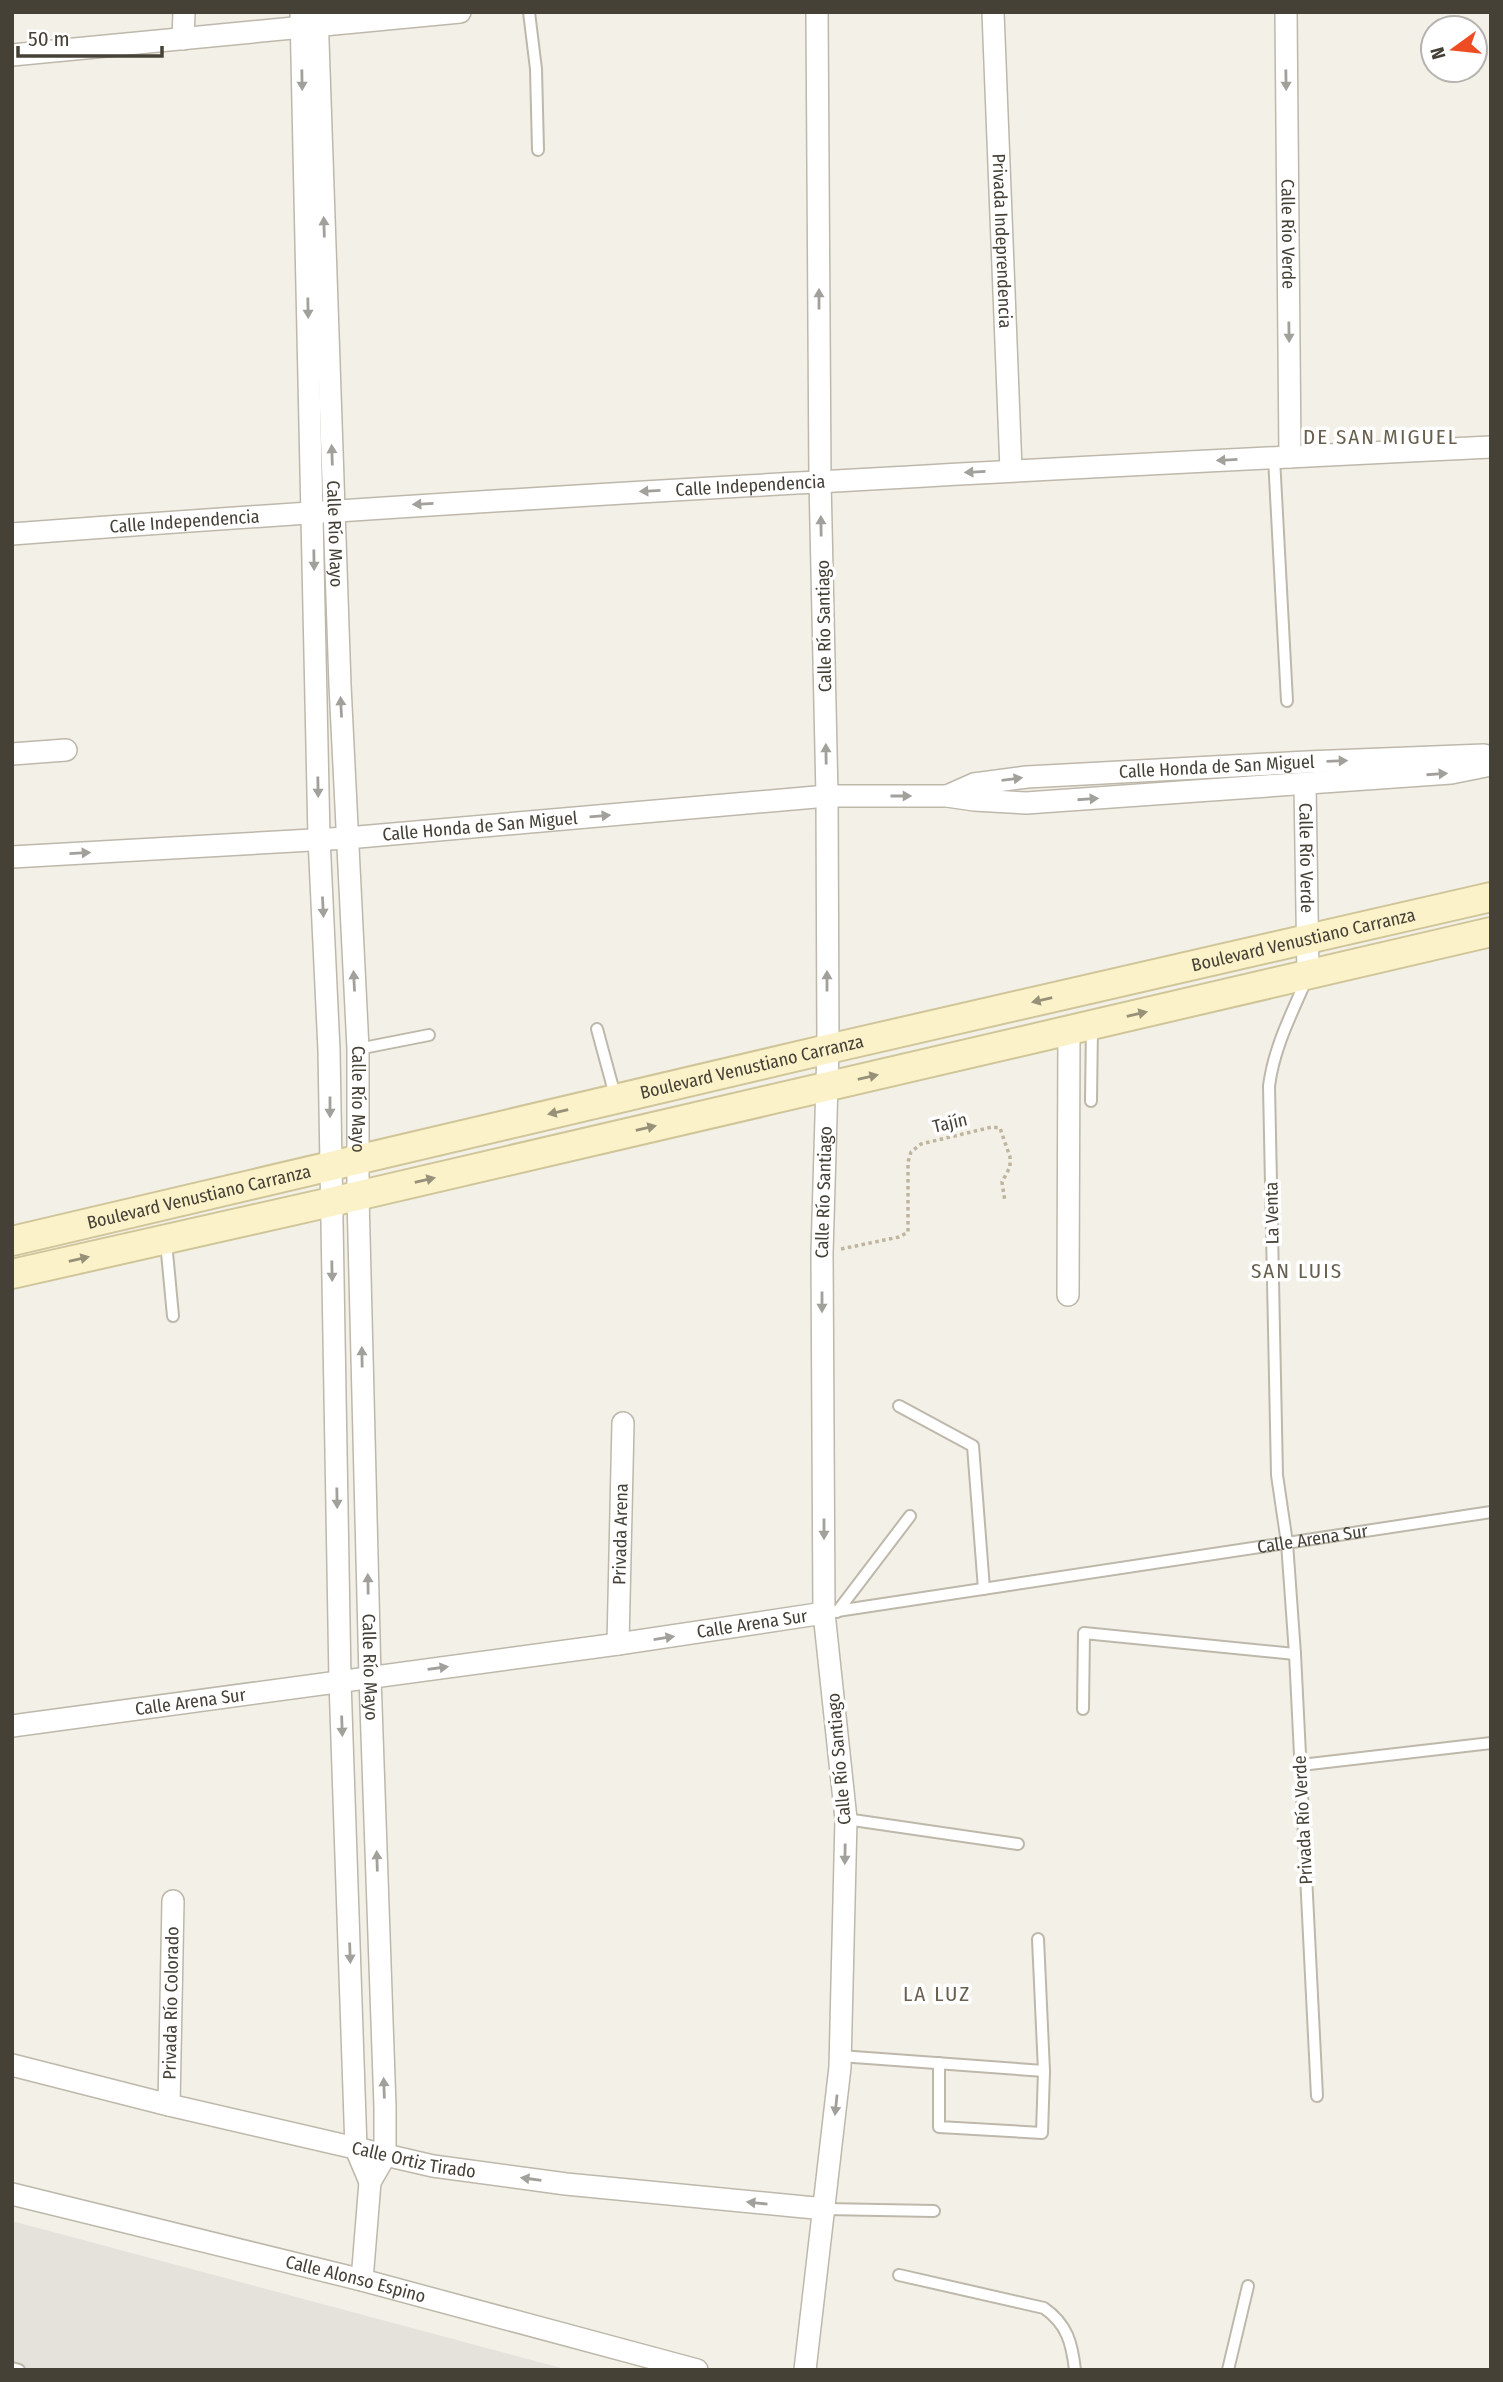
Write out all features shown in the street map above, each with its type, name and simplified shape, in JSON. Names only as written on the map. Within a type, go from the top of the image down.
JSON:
[{"type":"main road","name":"Boulevard Venustiano Carranza","points":[[12,1241],[828,1049],[1491,897]]},
{"type":"main road","name":"Boulevard Venustiano Carranza","points":[[12,1274],[1491,932]]},
{"type":"street","points":[[183,39],[184,12]]},
{"type":"street","points":[[12,55],[183,39],[309,20],[460,12]]},
{"type":"street","name":"Calle Río Santiago","points":[[805,2370],[841,2056],[846,1819],[831,1613],[822,1253],[828,1049],[827,796],[820,480],[817,12]]},
{"type":"street","name":"Privada Indeprendencia","points":[[993,12],[1011,470]]},
{"type":"street","name":"Calle Río Verde","points":[[1282,457],[1286,12]]},
{"type":"street","name":"Calle Río Mayo","points":[[309,20],[323,511],[319,838],[330,1049],[340,1681],[356,2149],[370,2182]]},
{"type":"street","name":"Calle Independencia","points":[[12,534],[323,511],[820,480],[1491,447]]},
{"type":"street","name":"Calle Río Mayo","points":[[323,511],[358,1049],[358,1196],[385,2156],[370,2182],[362,2280]]},
{"type":"street","points":[[12,754],[66,750]]},
{"type":"street","name":"Calle Honda de San Miguel","points":[[947,796],[974,784],[1027,777],[1491,755]]},
{"type":"street","name":"Calle Honda de San Miguel","points":[[12,857],[346,838],[827,796],[947,796],[1026,803],[1451,773],[1491,765]]},
{"type":"street","name":"Calle Río Verde","points":[[1305,784],[1308,974]]},
{"type":"street","points":[[1069,1295],[1080,1027]]},
{"type":"street","points":[[330,1049],[358,1049]]},
{"type":"street","name":"Privada Arena","points":[[618,1644],[623,1423]]},
{"type":"street","name":"Calle Arena Sur","points":[[12,1726],[831,1613]]},
{"type":"street","name":"Privada Río Colorado","points":[[169,2105],[173,1901]]},
{"type":"street","name":"Calle Ortiz Tirado","points":[[12,2065],[169,2105],[433,2166],[566,2184],[825,2209]]},
{"type":"street","name":"Calle Alonso Espino","points":[[12,2194],[362,2280],[697,2370]]},
{"type":"lane","points":[[529,12],[536,69],[538,150]]},
{"type":"lane","points":[[1282,457],[1287,701]]},
{"type":"lane","name":"La Venta","points":[[1287,1543],[1277,1475],[1269,1086],[1272,1063],[1308,974]]},
{"type":"lane","points":[[1080,1027],[1091,1101]]},
{"type":"lane","points":[[597,1029],[616,1099]]},
{"type":"lane","points":[[358,1049],[429,1035]]},
{"type":"lane","points":[[166,1240],[173,1315]]},
{"type":"lane","points":[[899,1406],[973,1446],[984,1589]]},
{"type":"lane","name":"Calle Arena Sur","points":[[831,1613],[1491,1512]]},
{"type":"lane","points":[[831,1613],[910,1516]]},
{"type":"lane","name":"Privada Río Verde","points":[[1287,1543],[1317,2096]]},
{"type":"lane","points":[[1083,1709],[1084,1633],[1295,1654]]},
{"type":"lane","points":[[1301,1765],[1491,1743]]},
{"type":"lane","points":[[846,1819],[1018,1844]]},
{"type":"lane","points":[[939,2063],[939,2127],[1042,2133],[1044,2071],[1038,1938]]},
{"type":"lane","points":[[841,2056],[1044,2071]]},
{"type":"lane","points":[[825,2209],[934,2211]]},
{"type":"lane","points":[[899,2275],[1044,2308],[1056,2316],[1066,2329],[1072,2344],[1075,2370]]},
{"type":"lane","points":[[1228,2370],[1248,2286]]},
{"type":"lane","points":[[12,2368],[19,2370]]},
{"type":"path","name":"Tajín","points":[[822,1253],[905,1235],[909,1227],[908,1162],[911,1152],[920,1144],[998,1127],[1010,1157],[1010,1167],[1002,1182],[1005,1202]]},
{"type":"shaded area","points":[[12,2221],[569,2370],[12,2370]]},
{"type":"district","name":"DE SAN MIGUEL","points":[[1381,437]]},
{"type":"district","name":"SAN LUIS","points":[[1297,1271]]},
{"type":"district","name":"LA LUZ","points":[[937,1994]]}]
